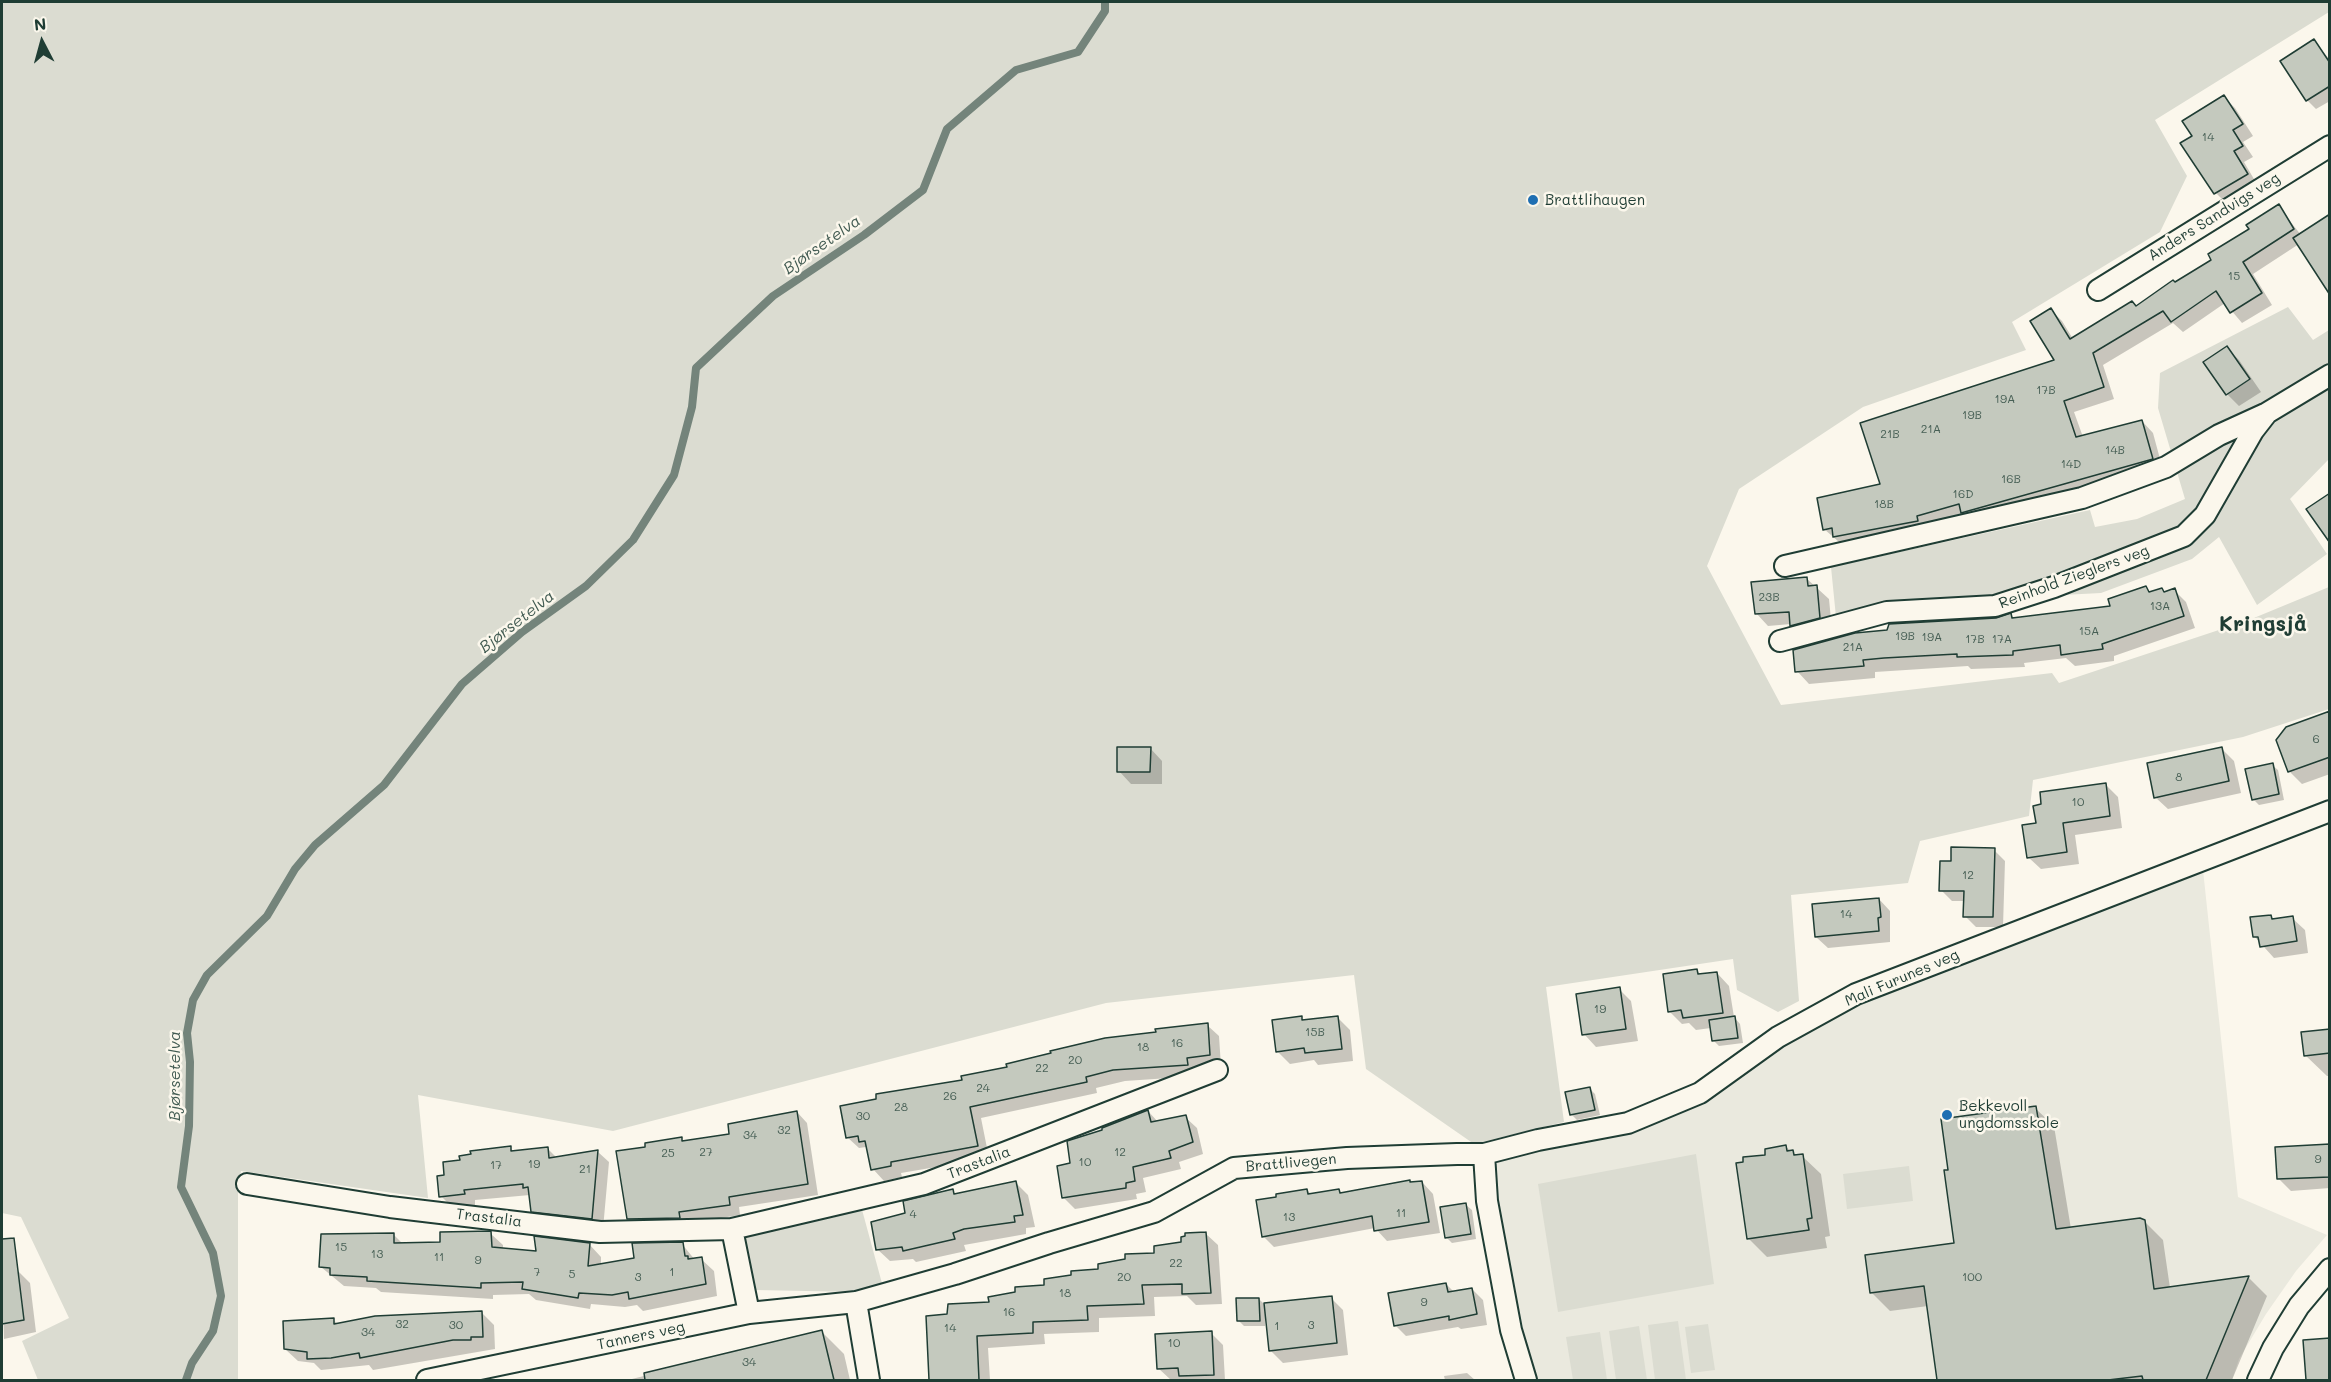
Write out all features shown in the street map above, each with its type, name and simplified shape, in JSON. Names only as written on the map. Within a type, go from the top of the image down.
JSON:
[{"type":"street","name":"Anders Sandvigs veg","points":[[2098,290],[2330,146]]},
{"type":"street","name":"Reinhold Zieglers veg","points":[[1785,566],[2082,498],[2166,467],[2219,435],[2267,412],[2330,375]]},
{"type":"street","name":"Reinhold Zieglers veg","points":[[1780,640],[1887,612],[1995,606],[2184,536],[2205,515],[2267,412]]},
{"type":"street","name":"Mali Furunes veg","points":[[1484,1154],[1538,1140],[1628,1123],[1700,1093],[1778,1037],[1856,994],[2330,811]]},
{"type":"street","name":"Trastalia","points":[[248,1184],[390,1207],[600,1232],[732,1229],[924,1184],[1217,1070]]},
{"type":"street","name":"Brattlivegen","points":[[856,1302],[955,1274],[1154,1212],[1234,1168],[1357,1158],[1484,1154]]},
{"type":"street","points":[[1484,1154],[1487,1201],[1511,1330],[1526,1380]]},
{"type":"street","points":[[732,1229],[749,1313]]},
{"type":"street","points":[[2258,1380],[2272,1348],[2299,1306],[2330,1269]]},
{"type":"street","points":[[856,1302],[869,1380]]},
{"type":"street","name":"Tanners veg","points":[[427,1380],[749,1313],[856,1302]]},
{"type":"shaded area","points":[[2,2],[2329,2],[2329,12],[2155,120],[2187,176],[2160,232],[2012,322],[2026,350],[1863,407],[1739,489],[1707,566],[1781,705],[2052,673],[2059,683],[2249,620],[2329,587],[2329,709],[2243,737],[2033,780],[2029,816],[1920,841],[1908,883],[1791,895],[1799,1001],[1778,1012],[1737,990],[1733,959],[1546,987],[1564,1122],[1474,1144],[1366,1069],[1354,975],[1106,1003],[613,1131],[418,1095],[428,1198],[241,1171],[238,1193],[238,1380],[38,1380],[22,1341],[69,1318],[21,1217],[2,1213]]},
{"type":"shaded area","points":[[2288,307],[2313,340],[2329,330],[2329,459],[2290,499],[2327,554],[2257,605],[2219,537],[2192,559],[2101,593],[1888,604],[1836,617],[1831,567],[2090,510],[2095,527],[2137,519],[2185,499],[2158,408],[2160,373]]},
{"type":"shaded area","name":"Bekkevoll ungdomsskole","points":[[2203,870],[2238,1197],[2327,1235],[2296,1271],[2266,1314],[2239,1359],[2232,1380],[1532,1380],[1490,1162],[1630,1131],[1783,1041],[1861,1000]]},
{"type":"shaded area","points":[[1696,1154],[1714,1284],[1558,1312],[1538,1184]]},
{"type":"shaded area","points":[[1909,1166],[1913,1201],[1847,1209],[1843,1174]]},
{"type":"shaded area","points":[[861,1206],[883,1287],[856,1292],[756,1290],[744,1235]]},
{"type":"shaded area","points":[[1678,1321],[1686,1380],[1655,1380],[1648,1325]]},
{"type":"shaded area","points":[[1708,1324],[1715,1370],[1691,1373],[1685,1327]]},
{"type":"shaded area","points":[[1639,1326],[1647,1380],[1616,1380],[1609,1331]]},
{"type":"shaded area","points":[[1600,1332],[1607,1380],[1573,1380],[1566,1337]]},
{"type":"building","points":[[2314,39],[2330,63],[2330,86],[2306,101],[2280,61]]},
{"type":"building","points":[[2224,95],[2243,124],[2233,130],[2243,146],[2234,151],[2248,174],[2214,194],[2180,143],[2192,136],[2182,121]]},
{"type":"building","points":[[2279,204],[2294,229],[2243,262],[2262,293],[2230,313],[2216,291],[2171,322],[2163,311],[2093,353],[2104,387],[2064,401],[2076,437],[2142,420],[2153,459],[1961,513],[1959,504],[1917,516],[1918,521],[1833,537],[1832,528],[1823,530],[1817,498],[1880,484],[1860,423],[2054,360],[2030,321],[2051,308],[2070,339],[2132,301],[2136,306],[2173,280],[2175,282],[2211,260],[2208,254],[2249,229],[2246,225]]},
{"type":"building","points":[[2330,214],[2330,295],[2293,238]]},
{"type":"building","points":[[2227,346],[2250,379],[2226,395],[2203,362]]},
{"type":"building","points":[[2330,493],[2330,543],[2306,509]]},
{"type":"building","points":[[1807,577],[1808,586],[1817,585],[1820,618],[1790,626],[1789,612],[1755,614],[1751,582]]},
{"type":"building","points":[[2146,586],[2149,592],[2162,588],[2164,592],[2175,588],[2184,616],[2102,644],[2103,649],[2061,655],[2060,645],[2013,651],[2013,655],[1957,657],[1957,654],[1884,658],[1863,660],[1864,666],[1795,672],[1793,650],[1855,633],[1887,630],[1889,624],[1996,618],[2011,613],[2012,618],[2110,606],[2108,599]]},
{"type":"building","points":[[2330,711],[2330,757],[2288,772],[2276,740],[2286,727]]},
{"type":"building","points":[[1117,747],[1151,747],[1150,772],[1117,772]]},
{"type":"building","points":[[2222,747],[2229,781],[2154,798],[2147,763]]},
{"type":"building","points":[[2273,763],[2279,794],[2252,800],[2245,769]]},
{"type":"building","points":[[2106,783],[2110,816],[2063,823],[2067,852],[2027,858],[2022,825],[2036,823],[2033,806],[2041,804],[2040,792]]},
{"type":"building","points":[[1951,847],[1995,848],[1993,917],[1963,917],[1964,891],[1939,891],[1940,861],[1951,861]]},
{"type":"building","points":[[1879,898],[1881,917],[1878,918],[1879,931],[1815,937],[1812,904]]},
{"type":"building","points":[[2271,915],[2272,919],[2293,916],[2297,941],[2260,947],[2258,937],[2253,937],[2250,917]]},
{"type":"building","points":[[1697,969],[1698,974],[1717,972],[1723,1013],[1683,1018],[1681,1010],[1668,1012],[1663,974]]},
{"type":"building","points":[[1620,987],[1626,1029],[1582,1035],[1576,994]]},
{"type":"building","points":[[1302,1016],[1302,1020],[1338,1016],[1342,1049],[1305,1053],[1304,1048],[1276,1052],[1272,1020]]},
{"type":"building","points":[[1735,1016],[1738,1038],[1712,1041],[1709,1020]]},
{"type":"building","points":[[1208,1023],[1210,1055],[1187,1058],[1188,1065],[1113,1070],[1086,1077],[1087,1082],[970,1107],[978,1146],[891,1162],[891,1166],[871,1170],[865,1141],[859,1142],[858,1136],[846,1138],[840,1106],[876,1099],[876,1094],[962,1080],[961,1076],[1007,1067],[1006,1064],[1105,1038]]},
{"type":"building","points":[[2330,1029],[2330,1053],[2304,1056],[2301,1032]]},
{"type":"building","points":[[1590,1087],[1595,1110],[1570,1115],[1565,1092]]},
{"type":"building","points":[[2036,1106],[2056,1229],[2140,1218],[2145,1220],[2154,1289],[2249,1276],[2206,1380],[2143,1380],[2142,1376],[2108,1380],[1937,1380],[1924,1286],[1870,1293],[1865,1255],[1954,1243],[1944,1170],[1948,1170],[1941,1119]]},
{"type":"building","points":[[1148,1110],[1151,1122],[1186,1115],[1193,1142],[1169,1151],[1171,1158],[1133,1167],[1135,1181],[1126,1183],[1126,1188],[1062,1198],[1057,1166],[1070,1163],[1067,1141],[1102,1130],[1102,1128]]},
{"type":"building","points":[[797,1111],[808,1184],[729,1197],[730,1205],[679,1212],[680,1218],[627,1219],[616,1151],[645,1147],[645,1143],[682,1137],[682,1141],[729,1134],[728,1124]]},
{"type":"building","points":[[2330,1144],[2330,1177],[2277,1179],[2275,1147]]},
{"type":"building","points":[[1786,1145],[1787,1151],[1793,1150],[1794,1155],[1803,1154],[1812,1218],[1807,1219],[1809,1230],[1747,1239],[1736,1163],[1743,1162],[1743,1157],[1765,1155],[1765,1149]]},
{"type":"building","points":[[511,1146],[511,1151],[548,1147],[549,1158],[598,1150],[592,1219],[531,1212],[528,1187],[523,1188],[523,1184],[464,1190],[465,1194],[439,1197],[437,1176],[444,1175],[443,1162],[460,1160],[459,1156],[471,1154],[470,1151]]},
{"type":"building","points":[[1410,1180],[1410,1182],[1422,1181],[1429,1222],[1374,1231],[1372,1216],[1262,1237],[1256,1200],[1307,1189],[1308,1194],[1339,1189],[1340,1193]]},
{"type":"building","points":[[1016,1181],[1023,1215],[1014,1216],[1015,1222],[964,1229],[953,1233],[955,1239],[903,1251],[902,1247],[876,1250],[871,1222],[905,1213],[903,1201],[953,1189],[954,1194]]},
{"type":"building","points":[[1466,1203],[1471,1234],[1445,1238],[1440,1207]]},
{"type":"building","points":[[491,1231],[492,1247],[536,1251],[534,1236],[590,1243],[588,1266],[634,1258],[632,1243],[683,1242],[685,1256],[688,1256],[688,1259],[702,1257],[706,1284],[629,1299],[628,1292],[612,1295],[579,1293],[578,1298],[522,1289],[523,1282],[481,1283],[481,1288],[367,1281],[367,1277],[330,1275],[330,1268],[319,1267],[321,1234],[394,1233],[394,1243],[440,1242],[440,1232]]},
{"type":"building","points":[[1206,1232],[1211,1293],[1182,1294],[1182,1284],[1142,1285],[1144,1304],[1087,1306],[1088,1320],[1033,1322],[1033,1333],[977,1336],[979,1380],[929,1380],[926,1316],[947,1314],[948,1304],[989,1302],[988,1297],[1015,1292],[1015,1287],[1044,1285],[1044,1279],[1071,1275],[1071,1271],[1098,1269],[1098,1264],[1125,1259],[1125,1254],[1154,1253],[1154,1246],[1181,1242],[1181,1237],[1185,1236],[1185,1233]]},
{"type":"building","points":[[14,1238],[24,1320],[2,1324],[2,1239]]},
{"type":"building","points":[[1446,1283],[1448,1292],[1472,1288],[1477,1314],[1449,1320],[1449,1316],[1394,1326],[1388,1293]]},
{"type":"building","points":[[1332,1296],[1337,1343],[1269,1351],[1264,1303]]},
{"type":"building","points":[[1236,1298],[1259,1298],[1260,1321],[1237,1321]]},
{"type":"building","points":[[482,1311],[483,1337],[471,1337],[471,1340],[453,1340],[360,1358],[359,1353],[307,1359],[307,1352],[284,1349],[283,1321],[334,1318],[334,1324],[375,1316]]},
{"type":"building","points":[[822,1330],[834,1380],[645,1380],[644,1373]]},
{"type":"building","points":[[1212,1331],[1214,1375],[1179,1376],[1178,1368],[1157,1369],[1155,1334]]},
{"type":"building","points":[[2330,1338],[2330,1380],[2306,1380],[2303,1340]]},
{"type":"waterway","name":"Bjørsetelva","points":[[186,1380],[192,1363],[213,1331],[221,1296],[213,1253],[181,1187],[189,1126],[190,1062],[187,1033],[193,1000],[207,975],[267,916],[295,869],[315,845],[384,785],[462,684],[522,632],[586,586],[633,540],[674,475],[692,407],[696,368],[773,296],[864,235],[923,190],[947,129],[1016,70],[1078,52],[1105,11],[1105,2]]},
{"type":"place","name":"Brattlihaugen","points":[[1533,200]]},
{"type":"place","name":"Bekkevoll ungdomsskole","points":[[1947,1115]]},
{"type":"district","name":"Kringsjå","points":[[2263,625]]}]
